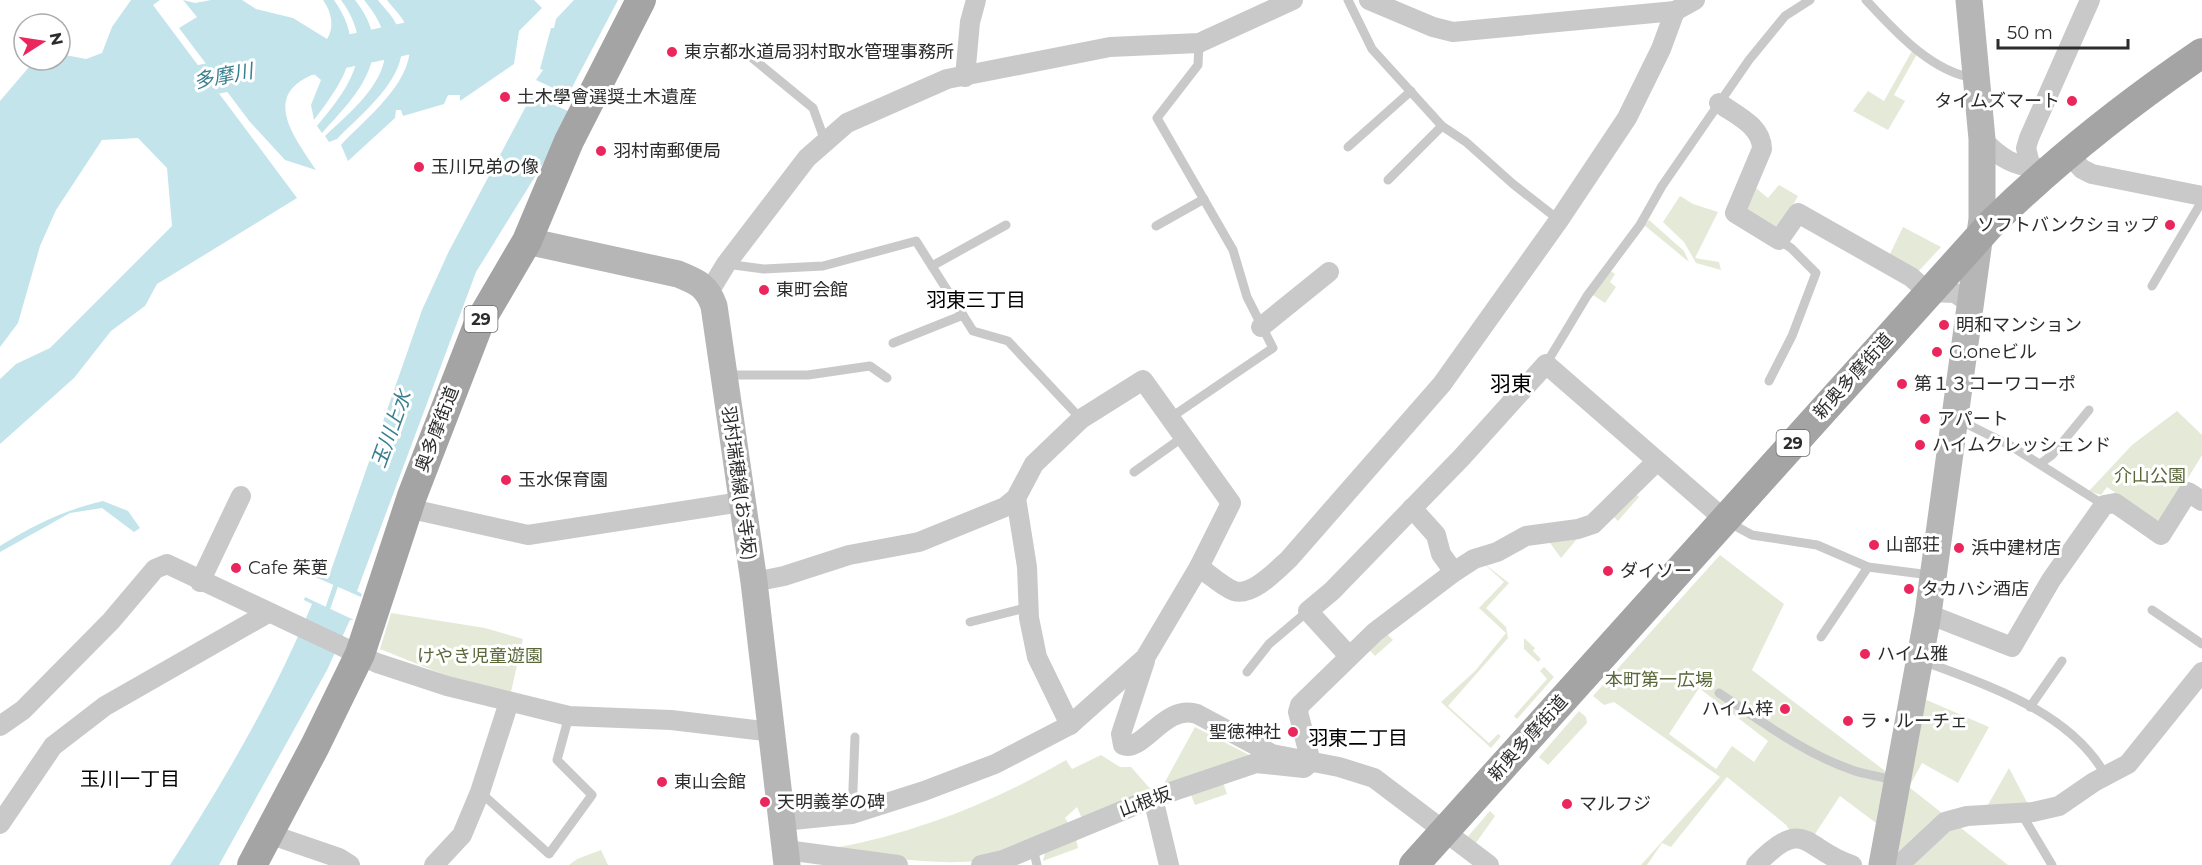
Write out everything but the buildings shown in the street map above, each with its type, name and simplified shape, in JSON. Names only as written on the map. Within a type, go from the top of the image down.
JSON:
[{"type":"main road","name":"奥多摩街道","points":[[252,865],[269,834],[349,649],[479,323],[527,241],[569,141],[641,0]]},
{"type":"main road","name":"新奥多摩街道","points":[[1414,865],[1928,292],[2050,163],[2202,53]]},
{"type":"street","points":[[966,77],[970,22],[976,0]]},
{"type":"street","points":[[527,241],[678,274],[692,280],[709,292],[726,264],[807,158],[848,123],[912,93],[947,80],[1110,47],[1199,43],[1293,0]]},
{"type":"street","points":[[1369,0],[1433,27],[1453,32],[1675,11],[1695,0]]},
{"type":"street","points":[[1882,865],[1928,614],[1980,236],[1983,203],[1982,139],[1969,0]]},
{"type":"street","points":[[2050,163],[2026,148],[2091,0]]},
{"type":"street","points":[[1198,567],[1233,591],[1240,592],[1258,584],[1289,559],[1442,384],[1559,220],[1627,118],[1660,49],[1675,11]]},
{"type":"street","points":[[1719,103],[1757,131],[1762,143],[1735,213],[1779,240],[1798,213],[1911,277],[1928,292],[1955,293],[1971,304]]},
{"type":"street","points":[[1982,139],[2010,163],[2050,163],[2082,169],[2092,174],[2202,196]]},
{"type":"street","points":[[1261,327],[1329,272]]},
{"type":"street","name":"羽村瑞穂線(お寺坂)","points":[[709,292],[714,306],[754,582],[783,821],[792,856]]},
{"type":"street","points":[[1349,656],[1308,611],[1332,591],[1412,508],[1529,386],[1546,364],[1724,519]]},
{"type":"street","points":[[754,582],[784,576],[849,555],[919,542],[1005,507],[1016,498],[1034,464],[1081,419],[1143,380],[1231,503],[1198,567],[1145,658],[1121,734],[1123,745],[1133,745],[1170,716],[1189,711],[1272,754],[1355,771],[1374,778],[1443,833],[1489,865]]},
{"type":"street","points":[[1311,762],[1298,712],[1300,705],[1349,656],[1393,617],[1474,559],[1497,552],[1526,536],[1578,529],[1593,524],[1656,462]]},
{"type":"street","points":[[1928,614],[2012,647],[2051,580],[2104,505],[2115,503],[2167,539],[2188,492],[2202,501]]},
{"type":"street","points":[[200,582],[241,496]]},
{"type":"street","points":[[1016,498],[1027,567],[1029,607],[1037,657],[1070,725]]},
{"type":"street","points":[[407,508],[528,535],[741,502]]},
{"type":"street","points":[[1412,508],[1436,535],[1441,554],[1454,572]]},
{"type":"street","points":[[0,726],[23,710],[111,621],[155,569],[166,564],[200,582],[349,649],[437,683],[569,716],[671,720],[772,732]]},
{"type":"street","points":[[0,824],[53,746],[105,706],[268,613]]},
{"type":"street","points":[[783,821],[852,814],[924,791],[995,764],[1070,725],[1145,658]]},
{"type":"street","points":[[1899,865],[1945,822],[1967,816],[2021,813],[2059,807],[2128,764],[2202,672]]},
{"type":"street","points":[[434,865],[462,835],[480,792],[509,702]]},
{"type":"street","name":"山根坂","points":[[981,865],[1035,856],[1153,798],[1256,763],[1296,769],[1304,768],[1311,762]]},
{"type":"street","points":[[1153,798],[1168,865]]},
{"type":"street","points":[[269,834],[339,858],[350,865]]},
{"type":"street","points":[[1756,865],[1780,843],[1798,838],[1812,842],[1852,865]]},
{"type":"street","points":[[792,856],[898,865]]},
{"type":"lane","points":[[1348,0],[1372,49],[1442,126],[1466,142],[1513,184],[1559,220]]},
{"type":"lane","points":[[1546,364],[1606,267],[1640,225],[1662,186],[1719,103],[1785,16],[1810,0]]},
{"type":"lane","points":[[1866,0],[1916,49],[1952,71],[1977,78]]},
{"type":"lane","points":[[1170,418],[1273,348],[1247,297],[1233,250],[1157,118],[1198,65],[1199,43]]},
{"type":"lane","points":[[740,48],[813,108],[825,141]]},
{"type":"lane","points":[[1348,147],[1411,91]]},
{"type":"lane","points":[[1388,180],[1442,126]]},
{"type":"lane","points":[[1156,226],[1204,199]]},
{"type":"lane","points":[[2152,286],[2202,201]]},
{"type":"lane","points":[[932,266],[1006,225]]},
{"type":"lane","points":[[1769,381],[1792,336],[1816,273],[1791,248],[1779,240]]},
{"type":"lane","points":[[726,264],[764,269],[823,266],[916,241],[973,331],[1008,341],[1081,419]]},
{"type":"lane","points":[[893,343],[963,315]]},
{"type":"lane","points":[[724,375],[808,375],[870,366],[887,378]]},
{"type":"lane","points":[[2040,464],[2052,455],[2089,410]]},
{"type":"lane","points":[[1955,418],[2040,464],[2104,505]]},
{"type":"lane","points":[[1134,472],[1183,437]]},
{"type":"lane","points":[[1724,519],[1752,536],[1817,545],[1868,567],[1933,575]]},
{"type":"lane","points":[[1821,637],[1868,567]]},
{"type":"lane","points":[[970,622],[1029,607]]},
{"type":"lane","points":[[2152,610],[2202,644]]},
{"type":"lane","points":[[1247,672],[1269,644],[1308,611]]},
{"type":"lane","points":[[1920,660],[1990,687],[2061,726],[2087,749],[2106,776]]},
{"type":"lane","points":[[2030,707],[2062,661]]},
{"type":"lane","points":[[1719,693],[1785,737],[1837,764],[1855,771],[1897,781]]},
{"type":"lane","points":[[480,792],[549,854],[592,795],[557,760],[569,716]]},
{"type":"lane","points":[[852,814],[855,737]]},
{"type":"lane","points":[[2021,813],[2052,865]]},
{"type":"green space","points":[[1912,51],[1917,54],[1894,95],[1905,101],[1888,130],[1853,111],[1868,91],[1884,101]]},
{"type":"green space","points":[[1751,184],[1768,198],[1779,185],[1798,196],[1778,232],[1743,213]]},
{"type":"green space","points":[[1680,196],[1693,204],[1718,212],[1695,258],[1719,262],[1721,270],[1696,263],[1684,242],[1663,222]]},
{"type":"green space","points":[[1649,220],[1684,251],[1689,262],[1644,225]]},
{"type":"green space","points":[[1903,227],[1941,247],[1917,273],[1888,258]]},
{"type":"green space","points":[[1609,270],[1615,274],[1610,282],[1616,287],[1605,303],[1593,295]]},
{"type":"green space","name":"介山公園","points":[[2177,411],[2202,435],[2202,455],[2163,519],[2155,521],[2107,487],[2101,495],[2089,491],[2132,445]]},
{"type":"green space","points":[[1633,492],[1639,497],[1618,521],[1611,514]]},
{"type":"green space","points":[[1582,533],[1561,558],[1545,536]]},
{"type":"green space","name":"本町第一広場","points":[[1720,555],[1784,604],[1752,670],[1905,786],[1922,698],[1989,727],[1958,783],[1922,763],[1909,787],[2008,865],[1877,865],[1884,829],[1840,796],[1813,837],[1792,834],[1786,825],[1727,777],[1671,847],[1662,843],[1647,865],[1641,865],[1720,777],[1614,702],[1604,705],[1593,696]],"holes":[[[1699,688],[1768,741],[1754,762],[1732,746],[1716,769],[1669,734]]]},
{"type":"green space","points":[[1482,562],[1509,583],[1486,608],[1506,627],[1508,638],[1448,706],[1489,743],[1498,734],[1501,736],[1491,748],[1441,702],[1475,671],[1506,633],[1479,608],[1504,582]]},
{"type":"green space","name":"けやき児童遊園","points":[[391,613],[485,628],[523,639],[511,692],[457,680],[380,649]]},
{"type":"green space","points":[[1383,630],[1393,640],[1375,656],[1365,645]]},
{"type":"green space","points":[[1524,638],[1535,648],[1533,651],[1541,659],[1538,662],[1524,649]]},
{"type":"green space","points":[[1544,667],[1554,677],[1517,719],[1514,716],[1547,679],[1540,671]]},
{"type":"green space","points":[[1579,711],[1586,717],[1587,723],[1548,765],[1539,757]]},
{"type":"green space","points":[[1195,727],[1255,758],[1160,791]]},
{"type":"green space","points":[[1101,755],[1120,767],[1131,767],[1154,793],[1083,821],[1077,807],[1065,818],[1071,827],[1015,851],[980,861],[907,860],[835,848],[896,833],[955,814],[1011,789],[1066,760],[1072,769]]},
{"type":"green space","points":[[2009,768],[2030,808],[1985,810]]},
{"type":"green space","points":[[1222,779],[1227,794],[1195,805],[1189,790]]},
{"type":"green space","points":[[1490,811],[1495,816],[1473,847],[1464,841]]},
{"type":"green space","points":[[1075,834],[1078,848],[1043,861],[1046,849]]},
{"type":"green space","points":[[601,850],[608,865],[569,865],[577,859]]},
{"type":"water","points":[[131,0],[160,0],[153,5],[297,198],[157,284],[145,306],[111,331],[74,378],[0,444],[0,379],[16,364],[50,348],[172,226],[167,168],[138,138],[102,140],[56,210],[40,246],[18,323],[0,347],[0,101],[25,72],[72,72],[72,56],[86,59],[102,53],[112,27]]},
{"type":"water","points":[[183,0],[195,3],[211,0],[242,0],[256,9],[293,18],[327,39],[331,29],[331,19],[323,0],[334,0],[344,17],[351,49],[342,77],[314,120],[311,105],[321,80],[314,74],[298,83],[289,94],[285,106],[292,131],[316,170],[285,160],[250,122],[179,28],[197,17]]},
{"type":"water","points":[[341,0],[355,0],[367,19],[373,37],[373,55],[360,87],[322,133],[317,126],[349,81],[358,51],[357,35],[352,18]]},
{"type":"water","points":[[364,0],[378,0],[393,19],[401,39],[401,56],[396,72],[387,87],[337,139],[329,142],[325,136],[370,91],[385,58],[385,40],[378,21]]},
{"type":"water","points":[[387,0],[534,0],[542,8],[519,31],[514,64],[460,101],[460,95],[448,95],[444,104],[403,116],[401,110],[396,110],[395,118],[348,161],[341,145],[393,90],[403,74],[409,57],[410,40],[404,22]]},
{"type":"water","points":[[574,0],[618,0],[568,95],[536,80],[543,70],[540,69],[551,28],[554,28],[556,19]]},
{"type":"water","points":[[532,95],[568,111],[549,154],[476,272],[357,591],[362,594],[361,597],[313,576],[328,579],[422,310],[449,251]]},
{"type":"water","points":[[103,501],[128,511],[140,528],[134,532],[102,508],[70,513],[0,552],[0,546],[38,525],[75,509]]},
{"type":"water","points":[[305,597],[354,620],[350,620],[327,670],[219,865],[170,865],[229,770],[265,705],[312,604],[304,600]]},
{"type":"waterway","name":"多摩川","points":[[310,59],[424,35],[449,21],[476,0]]},
{"type":"waterway","name":"多摩川","points":[[166,88],[259,69]]},
{"type":"waterway","name":"玉川上水","points":[[547,109],[558,84]]},
{"type":"waterway","name":"玉川上水","points":[[326,613],[337,582]]},
{"type":"place","name":"東京都水道局羽村取水管理事務所","points":[[672,52]]},
{"type":"place","name":"土木學會選奨土木遺産","points":[[505,97]]},
{"type":"place","name":"タイムズマート","points":[[2072,101]]},
{"type":"place","name":"羽村南郵便局","points":[[601,151]]},
{"type":"place","name":"玉川兄弟の像","points":[[419,167]]},
{"type":"place","name":"ソフトバンクショップ","points":[[2170,225]]},
{"type":"place","name":"東町会館","points":[[764,290]]},
{"type":"place","name":"明和マンション","points":[[1944,325]]},
{"type":"place","name":"G.oneビル","points":[[1937,352]]},
{"type":"place","name":"第１３コーワコーポ","points":[[1902,384]]},
{"type":"place","name":"アパート","points":[[1925,419]]},
{"type":"place","name":"ハイムクレッシェンド","points":[[1920,445]]},
{"type":"place","name":"玉水保育園","points":[[506,480]]},
{"type":"place","name":"山部荘","points":[[1874,545]]},
{"type":"place","name":"浜中建材店","points":[[1959,548]]},
{"type":"place","name":"Cafe 茱茰","points":[[236,568]]},
{"type":"place","name":"ダイソー","points":[[1608,571]]},
{"type":"place","name":"タカハシ酒店","points":[[1909,589]]},
{"type":"place","name":"ハイム雅","points":[[1865,654]]},
{"type":"place","name":"ハイム梓","points":[[1785,709]]},
{"type":"place","name":"ラ・ルーチェ","points":[[1848,721]]},
{"type":"place","name":"聖徳神社","points":[[1293,732]]},
{"type":"place","name":"東山会館","points":[[662,782]]},
{"type":"place","name":"天明義挙の碑","points":[[765,802]]},
{"type":"place","name":"マルフジ","points":[[1567,804]]},
{"type":"district","name":"羽東三丁目","points":[[976,300]]},
{"type":"district","name":"羽東","points":[[1511,383]]},
{"type":"district","name":"羽東二丁目","points":[[1358,738]]},
{"type":"district","name":"玉川一丁目","points":[[130,779]]}]
